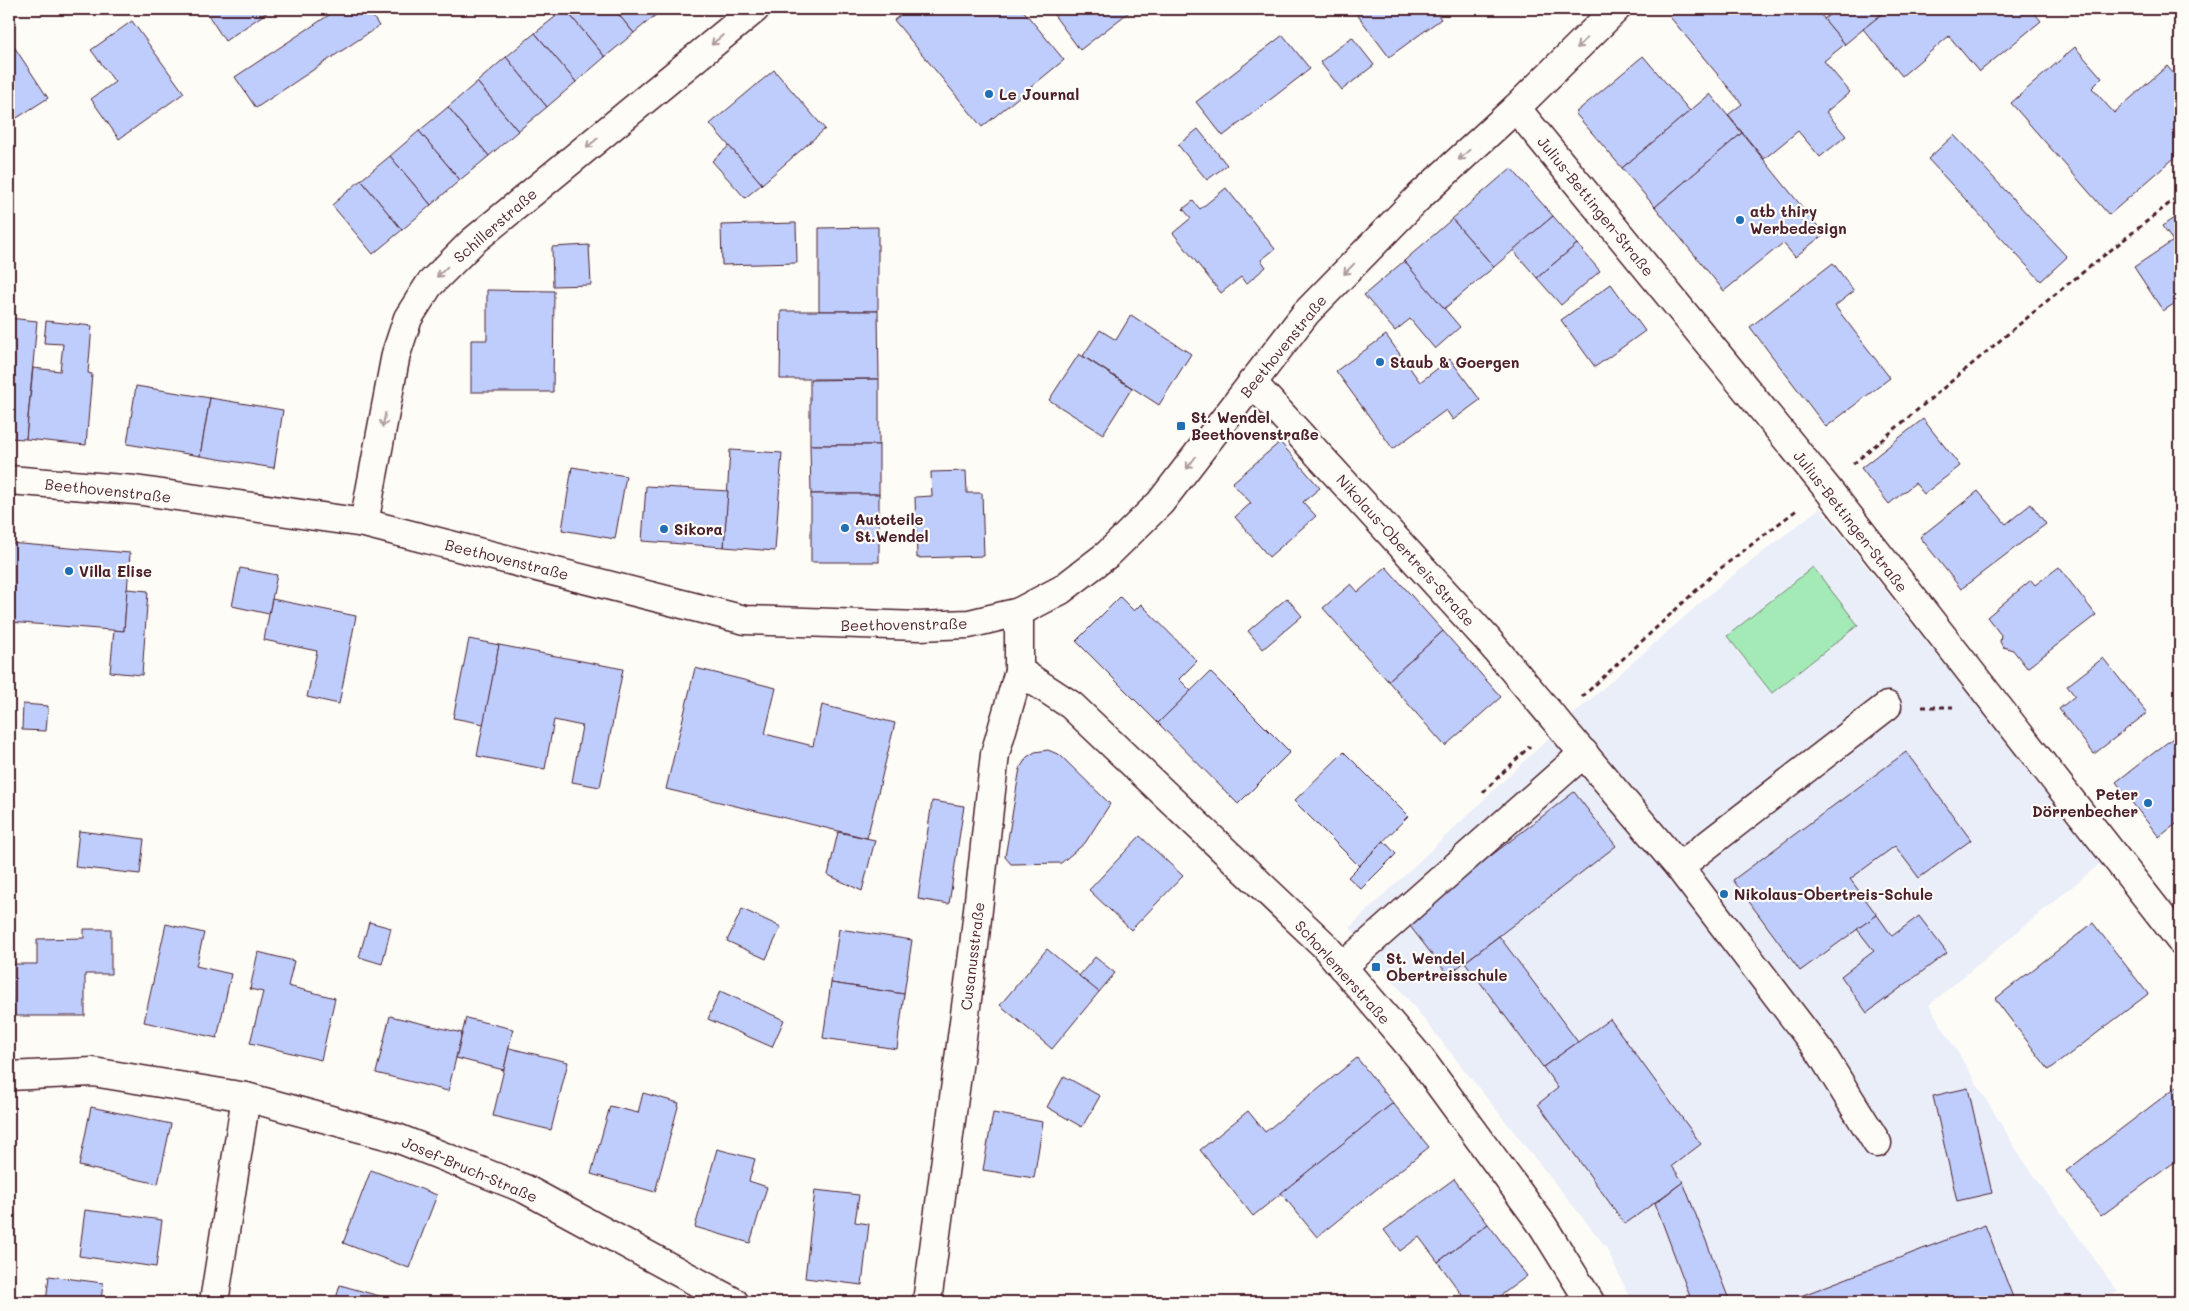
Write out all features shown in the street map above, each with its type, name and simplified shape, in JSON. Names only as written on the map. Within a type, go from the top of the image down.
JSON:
[{"type":"street","name":"Schillerstraße","points":[[364,523],[396,354],[408,318],[429,285],[472,242],[754,9]]},
{"type":"street","name":"Beethovenstraße","points":[[9,480],[135,490],[364,523],[745,620],[919,626],[969,624],[1019,612],[1061,590],[1108,554],[1160,503],[1252,382],[1313,306],[1420,196],[1516,108],[1616,9]]},
{"type":"street","name":"Julius-Bettingen-Straße","points":[[1516,108],[1826,487],[1996,707],[2180,940]]},
{"type":"street","name":"Nikolaus-Obertreis-Straße","points":[[1252,382],[1487,639],[1679,867],[1821,1053],[1877,1143]]},
{"type":"street","name":"Cusanusstraße","points":[[927,1302],[974,946],[995,754],[1019,671],[1019,612]]},
{"type":"street","name":"Schorlemerstraße","points":[[1019,671],[1071,705],[1323,944],[1420,1058],[1543,1226],[1590,1302]]},
{"type":"street","points":[[1679,867],[1887,706]]},
{"type":"street","points":[[1342,967],[1584,753]]},
{"type":"street","name":"Josef-Bruch-Straße","points":[[9,1076],[93,1072],[246,1097],[396,1138],[525,1189],[734,1302]]},
{"type":"street","points":[[214,1302],[246,1097]]},
{"type":"path","points":[[1479,795],[1717,571],[1826,487],[2053,296],[2180,195]]},
{"type":"path","points":[[1887,706],[1996,707]]},
{"type":"shaded area","name":"Nikolaus-Obertreis-Schule","points":[[1820,508],[2102,862],[1929,1005],[2021,1157],[2118,1292],[2088,1302],[1632,1302],[1606,1247],[1350,927],[1576,712],[1723,583]]},
{"type":"green space","points":[[1813,567],[1858,625],[1772,693],[1727,636]]},
{"type":"building","points":[[272,9],[225,41],[205,10]]},
{"type":"building","points":[[338,9],[368,9],[379,26],[256,108],[235,77]]},
{"type":"building","points":[[565,9],[614,9],[634,33],[605,57]]},
{"type":"building","points":[[565,9],[605,57],[576,82],[535,33]]},
{"type":"building","points":[[614,9],[663,9],[634,33]]},
{"type":"building","name":"Le Journal","points":[[908,9],[1022,9],[1064,60],[982,127],[894,20]]},
{"type":"building","points":[[1062,9],[1133,9],[1080,50],[1054,15]]},
{"type":"building","points":[[1353,9],[1437,9],[1435,11],[1441,19],[1389,57]]},
{"type":"building","points":[[1680,9],[1816,9],[1845,44],[1824,61],[1850,92],[1826,112],[1846,136],[1820,157],[1798,131],[1764,159],[1728,115],[1742,104],[1670,17]]},
{"type":"building","points":[[1837,9],[1888,9],[1845,44],[1824,19]]},
{"type":"building","points":[[1888,9],[2031,9],[2041,21],[1979,72],[1949,36],[1902,76],[1863,29]]},
{"type":"building","points":[[132,21],[184,93],[119,139],[91,99],[115,82],[91,50]]},
{"type":"building","points":[[535,33],[576,82],[547,107],[506,57]]},
{"type":"building","points":[[1283,35],[1310,69],[1223,136],[1196,102]]},
{"type":"building","points":[[1352,37],[1374,65],[1342,90],[1320,62]]},
{"type":"building","points":[[9,39],[48,98],[9,123]]},
{"type":"building","points":[[2075,47],[2102,78],[2092,88],[2114,113],[2167,66],[2180,81],[2180,153],[2109,215],[2011,103]]},
{"type":"building","points":[[1643,56],[1690,111],[1622,168],[1575,113]]},
{"type":"building","points":[[506,57],[547,107],[518,131],[477,82]]},
{"type":"building","points":[[774,70],[825,129],[762,184],[710,124]]},
{"type":"building","points":[[477,82],[518,131],[489,156],[448,107]]},
{"type":"building","points":[[1710,94],[1742,133],[1655,207],[1622,168]]},
{"type":"building","points":[[448,107],[489,156],[460,180],[419,131]]},
{"type":"building","points":[[1198,129],[1227,165],[1207,180],[1178,145]]},
{"type":"building","points":[[419,131],[460,180],[431,205],[390,156]]},
{"type":"building","name":"atb thiry Werbedesign","points":[[1742,133],[1824,234],[1795,257],[1783,243],[1724,291],[1655,207]]},
{"type":"building","points":[[1954,135],[2067,257],[2041,281],[1928,159]]},
{"type":"building","points":[[729,146],[762,184],[745,198],[712,161]]},
{"type":"building","points":[[390,156],[431,205],[402,230],[361,180]]},
{"type":"building","points":[[1511,168],[1553,216],[1494,267],[1452,219]]},
{"type":"building","points":[[361,180],[402,230],[373,254],[332,205]]},
{"type":"building","points":[[1226,188],[1275,249],[1261,260],[1266,267],[1246,284],[1241,277],[1221,293],[1173,233],[1191,218],[1183,209],[1193,201],[1200,209]]},
{"type":"building","points":[[2180,214],[2180,300],[2163,311],[2134,267],[2173,241],[2162,226]]},
{"type":"building","points":[[1553,216],[1577,244],[1537,278],[1513,250]]},
{"type":"building","points":[[1452,219],[1494,267],[1444,309],[1404,261]]},
{"type":"building","points":[[796,223],[797,263],[722,265],[721,225]]},
{"type":"building","points":[[878,227],[878,311],[819,311],[819,228]]},
{"type":"building","points":[[1577,244],[1600,271],[1561,305],[1537,278]]},
{"type":"building","points":[[589,245],[591,285],[553,286],[552,247]]},
{"type":"building","points":[[1404,261],[1460,327],[1435,349],[1410,319],[1395,331],[1364,295]]},
{"type":"building","points":[[1833,263],[1854,291],[1835,306],[1890,378],[1826,427],[1750,327]]},
{"type":"building","points":[[1611,284],[1645,331],[1595,367],[1561,320]]},
{"type":"building","points":[[487,290],[554,291],[553,392],[471,392],[471,340],[487,340]]},
{"type":"building","points":[[781,311],[878,311],[879,379],[780,379]]},
{"type":"building","points":[[1131,315],[1191,354],[1159,405],[1083,356],[1100,330],[1116,340]]},
{"type":"building","points":[[9,318],[37,321],[26,439],[9,438]]},
{"type":"building","points":[[46,321],[92,326],[88,373],[92,374],[86,445],[26,439],[33,368],[60,371],[63,344],[44,343]]},
{"type":"building","points":[[1386,335],[1420,382],[1450,359],[1480,400],[1453,420],[1446,410],[1393,449],[1336,371]]},
{"type":"building","points":[[1079,354],[1132,388],[1103,434],[1049,400]]},
{"type":"building","points":[[879,379],[879,445],[810,445],[810,380]]},
{"type":"building","points":[[136,386],[210,398],[200,456],[127,444]]},
{"type":"building","points":[[210,398],[283,410],[274,468],[200,456]]},
{"type":"building","points":[[1923,419],[1960,466],[1924,494],[1915,483],[1889,504],[1861,468]]},
{"type":"building","points":[[1280,442],[1320,488],[1303,502],[1316,516],[1269,557],[1235,517],[1251,503],[1232,483]]},
{"type":"building","points":[[810,445],[879,445],[879,494],[811,494]]},
{"type":"building","points":[[730,450],[782,453],[775,551],[724,547]]},
{"type":"building","points":[[572,467],[626,476],[615,539],[562,530]]},
{"type":"building","points":[[966,471],[967,493],[982,493],[984,556],[917,558],[915,497],[932,496],[931,472]]},
{"type":"building","points":[[646,486],[728,491],[724,547],[642,541]]},
{"type":"building","points":[[1978,491],[2006,524],[2031,504],[2046,524],[1961,589],[1920,537]]},
{"type":"building","name":"Autoteile St.Wendel","points":[[811,494],[879,494],[879,562],[811,562]]},
{"type":"building","name":"Villa Elise","points":[[9,543],[130,553],[124,631],[9,622]]},
{"type":"building","points":[[1386,567],[1443,631],[1388,681],[1323,608],[1351,584],[1358,592]]},
{"type":"building","points":[[2059,567],[2096,615],[2027,668],[2013,650],[2003,647],[2000,642],[2001,635],[1987,617],[2031,580],[2035,585]]},
{"type":"building","points":[[240,568],[277,575],[269,614],[232,606]]},
{"type":"building","points":[[127,589],[148,591],[142,675],[110,672],[114,630],[124,631]]},
{"type":"building","points":[[1120,597],[1134,611],[1141,604],[1197,661],[1179,679],[1191,691],[1158,723],[1076,641]]},
{"type":"building","points":[[1287,598],[1302,616],[1263,649],[1248,631]]},
{"type":"building","points":[[272,599],[356,616],[339,704],[307,697],[317,651],[264,640]]},
{"type":"building","points":[[1443,631],[1501,697],[1445,746],[1388,681]]},
{"type":"building","points":[[469,639],[499,645],[484,724],[453,718]]},
{"type":"building","points":[[499,645],[623,669],[600,787],[572,782],[582,726],[554,720],[545,769],[477,756]]},
{"type":"building","points":[[2103,658],[2147,713],[2094,754],[2059,709],[2075,696],[2067,686]]},
{"type":"building","points":[[695,668],[776,688],[765,734],[813,746],[822,705],[895,723],[867,838],[666,789]]},
{"type":"building","points":[[1210,672],[1290,752],[1238,804],[1158,723]]},
{"type":"building","points":[[23,704],[48,706],[46,731],[22,730]]},
{"type":"building","points":[[2173,738],[2180,747],[2180,821],[2159,837],[2116,782]]},
{"type":"building","points":[[1048,750],[1060,755],[1110,804],[1085,843],[1061,863],[1011,864],[1005,857],[1020,768],[1027,757],[1035,752]]},
{"type":"building","points":[[1344,752],[1408,816],[1359,866],[1294,801]]},
{"type":"building","points":[[1906,752],[1971,840],[1919,878],[1895,846],[1850,879],[1877,915],[1800,971],[1733,880]]},
{"type":"building","points":[[1574,792],[1616,846],[1448,975],[1406,921]]},
{"type":"building","points":[[932,801],[964,806],[949,904],[918,899]]},
{"type":"building","points":[[79,831],[144,839],[140,874],[75,867]]},
{"type":"building","points":[[838,832],[875,840],[862,891],[828,875]]},
{"type":"building","points":[[1140,836],[1183,876],[1131,930],[1089,890]]},
{"type":"building","points":[[1384,841],[1396,854],[1361,889],[1348,877]]},
{"type":"building","points":[[742,909],[781,927],[766,959],[727,941]]},
{"type":"building","points":[[1877,915],[1892,936],[1919,916],[1947,953],[1867,1013],[1841,976],[1874,951],[1857,929]]},
{"type":"building","points":[[369,922],[391,928],[382,964],[359,957]]},
{"type":"building","points":[[2093,923],[2148,994],[2049,1070],[1995,999]]},
{"type":"building","points":[[166,924],[204,933],[196,966],[231,974],[217,1038],[144,1022]]},
{"type":"building","points":[[84,929],[111,929],[111,974],[85,974],[85,1016],[13,1016],[12,964],[37,964],[37,939],[84,938]]},
{"type":"building","points":[[839,929],[912,940],[904,994],[831,983]]},
{"type":"building","points":[[1499,936],[1578,1042],[1543,1067],[1465,962]]},
{"type":"building","points":[[1047,949],[1099,992],[1052,1049],[1000,1005]]},
{"type":"building","points":[[258,952],[294,961],[288,986],[335,998],[321,1060],[250,1043],[263,992],[250,989]]},
{"type":"building","points":[[1095,957],[1115,973],[1099,992],[1079,976]]},
{"type":"building","points":[[831,983],[904,994],[897,1049],[823,1038]]},
{"type":"building","points":[[720,991],[784,1020],[772,1047],[708,1019]]},
{"type":"building","points":[[390,1016],[462,1033],[448,1091],[376,1073]]},
{"type":"building","points":[[466,1018],[513,1029],[504,1070],[456,1058]]},
{"type":"building","points":[[1610,1019],[1701,1144],[1672,1166],[1683,1182],[1625,1224],[1538,1104],[1558,1088],[1543,1067]]},
{"type":"building","points":[[509,1048],[568,1062],[551,1130],[493,1116]]},
{"type":"building","points":[[1357,1058],[1393,1103],[1253,1216],[1200,1150],[1248,1111],[1265,1132]]},
{"type":"building","points":[[1064,1076],[1100,1096],[1082,1127],[1047,1107]]},
{"type":"building","points":[[2180,1084],[2180,1158],[2101,1216],[2066,1171]]},
{"type":"building","points":[[1968,1088],[1992,1193],[1957,1201],[1933,1096]]},
{"type":"building","points":[[643,1093],[679,1103],[655,1192],[591,1174],[610,1106],[638,1113]]},
{"type":"building","points":[[1393,1103],[1429,1147],[1317,1237],[1281,1193]]},
{"type":"building","points":[[91,1107],[171,1124],[158,1184],[79,1166]]},
{"type":"building","points":[[993,1113],[1043,1122],[1034,1178],[983,1170]]},
{"type":"building","points":[[717,1149],[755,1159],[749,1181],[767,1187],[750,1243],[695,1227]]},
{"type":"building","points":[[371,1170],[437,1195],[409,1268],[343,1243]]},
{"type":"building","points":[[1454,1179],[1488,1224],[1438,1262],[1419,1237],[1400,1251],[1384,1230]]},
{"type":"building","points":[[1683,1182],[1730,1302],[1692,1302],[1655,1203]]},
{"type":"building","points":[[815,1190],[859,1195],[855,1222],[869,1224],[862,1285],[805,1278]]},
{"type":"building","points":[[85,1210],[162,1220],[156,1267],[79,1256]]},
{"type":"building","points":[[1488,1224],[1527,1276],[1492,1302],[1467,1302],[1438,1262]]},
{"type":"building","points":[[1985,1225],[2014,1300],[2009,1302],[1785,1302]]},
{"type":"building","points":[[49,1276],[103,1283],[101,1302],[46,1302]]},
{"type":"building","points":[[340,1285],[397,1301],[397,1302],[335,1302]]},
{"type":"place","name":"Le Journal","points":[[989,94]]},
{"type":"place","name":"atb thiry Werbedesign","points":[[1740,220]]},
{"type":"place","name":"Staub & Goergen","points":[[1380,362]]},
{"type":"place","name":"St. Wendel Beethovenstraße","points":[[1181,426]]},
{"type":"place","name":"Autoteile St.Wendel","points":[[845,528]]},
{"type":"place","name":"Sikora","points":[[664,529]]},
{"type":"place","name":"Villa Elise","points":[[69,571]]},
{"type":"place","name":"Peter Dörrenbecher","points":[[2148,803]]},
{"type":"place","name":"Nikolaus-Obertreis-Schule","points":[[1724,894]]},
{"type":"place","name":"St. Wendel Obertreisschule","points":[[1376,967]]}]
